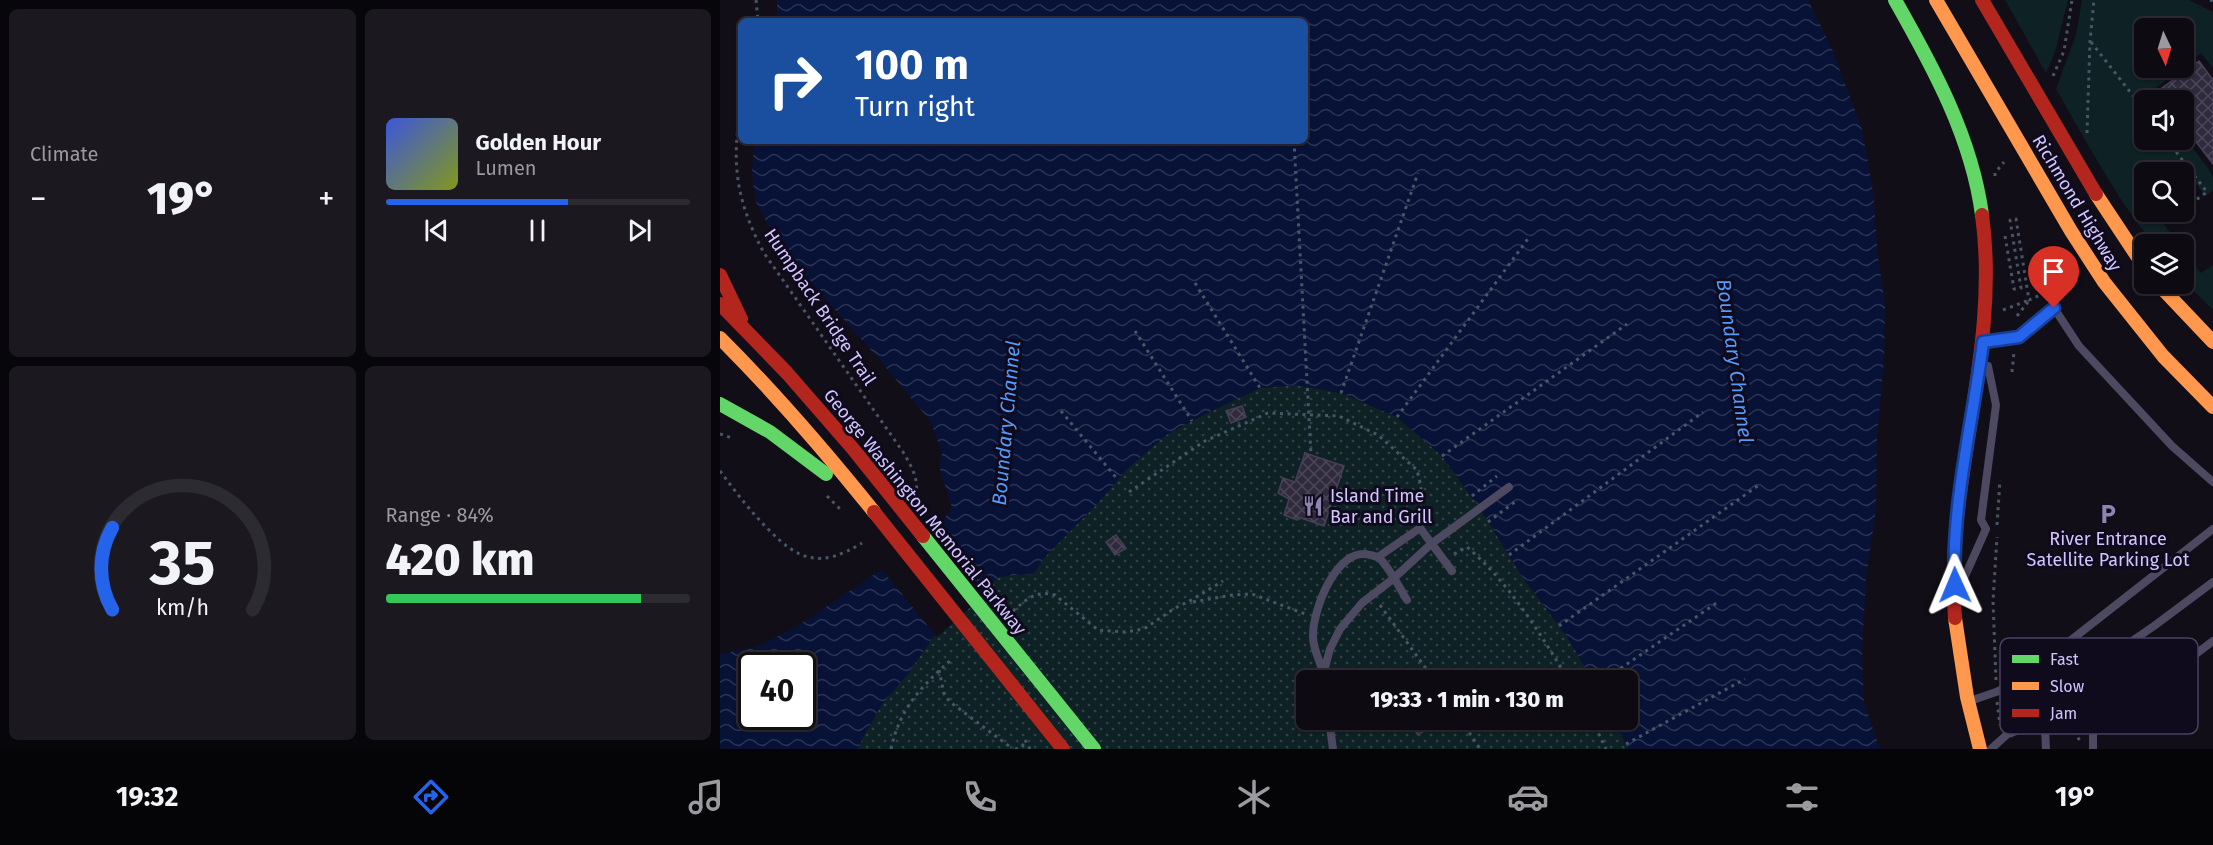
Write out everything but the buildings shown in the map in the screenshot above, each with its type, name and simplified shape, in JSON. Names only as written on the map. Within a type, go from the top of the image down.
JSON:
[{"type":"main road","points":[[1895,0],[1942,85],[1959,126],[1973,171],[1982,212],[1987,291],[1983,342],[1956,524],[1954,552],[1958,644],[1967,701],[1980,749]]},
{"type":"main road","name":"Richmond Highway","points":[[1936,0],[2071,231],[2104,282],[2163,356],[2213,407]]},
{"type":"main road","name":"Richmond Highway","points":[[1982,0],[2090,185],[2134,251]]},
{"type":"main road","points":[[720,275],[746,330]]},
{"type":"main road","points":[[2167,294],[2213,342]]},
{"type":"main road","name":"George Washington Memorial Parkway","points":[[720,304],[822,412],[1094,749]]},
{"type":"main road","points":[[720,338],[788,409],[1063,749]]},
{"type":"main road","points":[[720,404],[770,432],[811,461],[842,489],[863,499]]},
{"type":"lane","points":[[1956,597],[1986,529],[1981,520],[1996,405],[1983,342],[2019,337],[2054,308],[2079,346],[2172,446],[2213,482]]},
{"type":"lane","points":[[1324,670],[1330,649],[1340,629],[1362,603],[1394,579],[1431,544],[1509,487]]},
{"type":"lane","points":[[1378,557],[1420,528],[1452,571]]},
{"type":"lane","points":[[2074,638],[2213,529]]},
{"type":"lane","points":[[1324,670],[1313,639],[1314,618],[1329,580],[1351,556],[1365,554],[1378,557],[1407,600]]},
{"type":"lane","points":[[2136,638],[2213,582]]},
{"type":"lane","points":[[2141,638],[2154,626]]},
{"type":"lane","points":[[2198,652],[2213,641]]},
{"type":"lane","points":[[1967,701],[2000,690]]},
{"type":"lane","points":[[1330,730],[1333,749]]},
{"type":"lane","points":[[1991,749],[2006,734]]},
{"type":"lane","points":[[2004,736],[2009,734]]},
{"type":"lane","points":[[2045,734],[2046,749]]},
{"type":"lane","points":[[2092,734],[2093,749]]},
{"type":"path","points":[[756,0],[758,18]]},
{"type":"path","points":[[2064,51],[2072,0]]},
{"type":"path","points":[[2086,139],[2094,0]]},
{"type":"path","points":[[2090,41],[2134,97]]},
{"type":"path","name":"Humpback Bridge Trail","points":[[738,126],[737,170],[742,206],[750,227],[770,262],[903,452],[913,470],[918,486],[915,499]]},
{"type":"path","points":[[1294,144],[1311,455]]},
{"type":"path","points":[[2175,150],[2207,192],[2196,200]]},
{"type":"path","points":[[1341,393],[1418,173]]},
{"type":"path","points":[[2014,289],[2021,288],[2010,220],[2016,219],[2029,300],[2017,316]]},
{"type":"path","points":[[1397,417],[1530,236]]},
{"type":"path","points":[[1195,283],[1260,388]]},
{"type":"path","points":[[1999,312],[2062,285]]},
{"type":"path","points":[[1442,456],[1628,324]]},
{"type":"path","points":[[1135,331],[1192,421]]},
{"type":"path","points":[[2012,372],[2014,352]]},
{"type":"path","points":[[1061,411],[1118,480]]},
{"type":"path","points":[[1509,555],[1703,412]]},
{"type":"path","points":[[1129,492],[1205,441],[1268,413],[1339,416],[1378,435],[1417,470],[1421,486],[1420,528]]},
{"type":"path","points":[[720,471],[785,547],[816,559],[845,553],[862,543]]},
{"type":"path","points":[[1472,496],[1497,476]]},
{"type":"path","points":[[2000,481],[1993,601],[1996,692],[2000,725]]},
{"type":"path","points":[[1559,626],[1759,485]]},
{"type":"path","points":[[1488,522],[1516,501]]},
{"type":"path","points":[[1444,561],[1467,547],[1487,565],[1534,626],[1562,670]]},
{"type":"path","points":[[1188,603],[1223,581]]},
{"type":"path","points":[[1006,615],[1031,596],[1049,593],[1055,595],[1098,630],[1125,632],[1144,629],[1175,608],[1188,603],[1252,594],[1314,618]]},
{"type":"path","points":[[1373,595],[1427,670]]},
{"type":"path","points":[[1618,670],[1718,602]]},
{"type":"path","points":[[891,749],[894,735],[911,699],[953,658]]},
{"type":"path","points":[[939,670],[944,694],[950,702],[1005,746],[1020,748],[1026,742],[1030,749]]},
{"type":"path","points":[[1626,744],[1745,679]]},
{"type":"path","points":[[1468,730],[1480,749]]},
{"type":"path","points":[[1597,730],[1606,749]]},
{"type":"path","points":[[2076,734],[2083,744],[2083,749]]},
{"type":"green space","points":[[2005,0],[2068,0],[2055,52],[2046,73]]},
{"type":"green space","points":[[2082,0],[2189,0],[2213,12],[2213,68],[2201,53],[2194,58],[2194,18],[2134,18],[2134,78],[2169,78],[2153,90],[2134,90],[2134,150],[2194,150],[2213,177],[2213,190],[2205,196],[2194,181],[2194,162],[2134,162],[2134,217],[2090,149],[2056,89],[2076,35]]},
{"type":"green space","points":[[2137,222],[2162,222],[2171,234],[2146,234]]},
{"type":"green space","points":[[2194,264],[2201,273],[2213,265],[2213,310],[2194,291]]},
{"type":"green space","points":[[1296,385],[1341,393],[1397,417],[1442,456],[1481,510],[1523,578],[1568,638],[1587,670],[1296,670],[1296,730],[1619,730],[1628,749],[858,749],[882,704],[907,675],[933,637],[999,577],[1034,573],[1044,558],[1097,504],[1128,468],[1166,435],[1260,388]]},
{"type":"water","name":"Boundary Channel","points":[[777,0],[1808,0],[1832,49],[1862,129],[1873,191],[1878,256],[1885,305],[1884,360],[1877,437],[1876,509],[1866,577],[1862,652],[1864,703],[1880,749],[1628,749],[1619,730],[1638,730],[1638,670],[1587,670],[1568,638],[1523,578],[1481,510],[1442,456],[1397,417],[1341,393],[1296,385],[1260,388],[1166,435],[1128,468],[1097,504],[1044,558],[1034,573],[999,577],[933,637],[907,675],[882,704],[858,749],[720,749],[720,654],[756,647],[796,627],[938,528],[952,507],[939,466],[942,454],[931,422],[813,285],[770,228],[756,202],[752,175],[754,144],[1308,144],[1308,18],[777,18]]},
{"type":"pier","points":[[931,529],[984,595],[937,637],[880,567]]},
{"type":"traffic: fast","points":[[1895,0],[1937,77],[1960,131],[1970,158],[1982,215]]},
{"type":"traffic: fast","points":[[720,404],[770,432],[826,474]]},
{"type":"traffic: fast","points":[[923,536],[1094,749]]},
{"type":"traffic: slow","points":[[1936,0],[2071,231],[2104,282],[2163,356],[2213,407]]},
{"type":"traffic: slow","points":[[2096,194],[2134,251]]},
{"type":"traffic: slow","points":[[2167,294],[2213,342]]},
{"type":"traffic: slow","points":[[720,338],[799,423],[874,512]]},
{"type":"traffic: slow","points":[[1955,618],[1967,697],[1980,749]]},
{"type":"traffic: jam","points":[[1982,0],[2096,194]]},
{"type":"traffic: jam","points":[[1955,618],[1954,567],[1957,517],[1984,316],[1986,266],[1982,215]]},
{"type":"traffic: jam","points":[[720,275],[741,319]]},
{"type":"traffic: jam","points":[[720,304],[787,373],[854,450],[923,536]]},
{"type":"traffic: jam","points":[[874,512],[1063,749]]},
{"type":"place","name":"Island Time Bar and Grill","points":[[1313,506]]},
{"type":"place","name":"River Entrance Satellite Parking Lot","points":[[2108,514]]},
{"type":"route","points":[[1955,585],[1955,534],[1983,342],[2019,337],[2054,308]]}]
